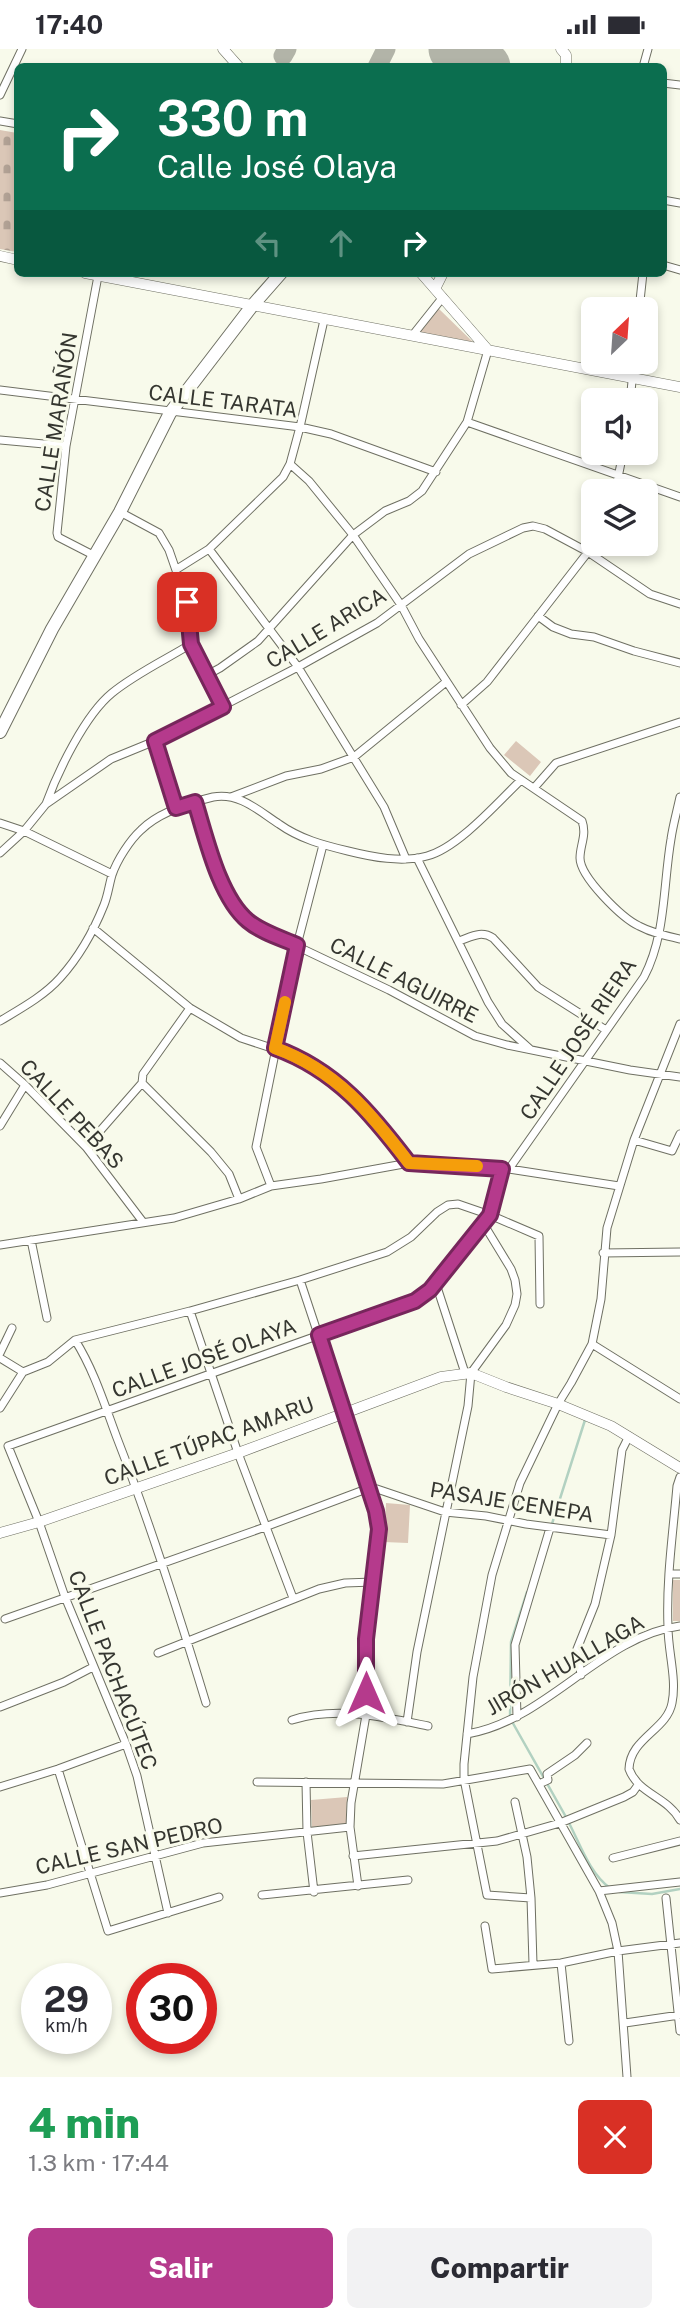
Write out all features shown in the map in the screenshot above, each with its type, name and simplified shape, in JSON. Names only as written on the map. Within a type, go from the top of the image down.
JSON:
[{"type":"highway","points":[[2,724],[52,629],[120,512],[170,413],[277,277]]},
{"type":"street","points":[[223,49],[235,63]]},
{"type":"street","points":[[0,95],[14,66]]},
{"type":"street","name":"CALLE MARAÑÓN","points":[[94,556],[57,534],[66,446],[98,277]]},
{"type":"street","points":[[113,277],[680,387]]},
{"type":"street","points":[[425,277],[488,350]]},
{"type":"street","points":[[412,336],[439,293],[442,277]]},
{"type":"street","points":[[640,297],[643,277]]},
{"type":"street","points":[[177,569],[209,549],[273,488],[290,464],[324,320]]},
{"type":"street","points":[[207,675],[258,641],[353,535],[385,511],[409,501],[422,491],[467,422],[488,350]]},
{"type":"street","points":[[632,388],[633,376]]},
{"type":"street","name":"CALLE TARATA","points":[[0,390],[300,427],[331,434],[436,472]]},
{"type":"street","points":[[467,422],[680,498]]},
{"type":"street","points":[[0,440],[66,446]]},
{"type":"street","points":[[290,464],[309,481],[353,535],[401,605],[446,683],[490,748],[511,773],[582,821],[584,840],[580,859],[588,879],[629,920],[659,935],[680,939]]},
{"type":"street","points":[[618,479],[621,465]]},
{"type":"street","points":[[120,512],[159,533],[177,569],[187,602],[191,644],[223,707]]},
{"type":"street","name":"CALLE ARICA","points":[[0,853],[24,831],[46,804],[111,759],[155,741],[223,707],[377,622],[469,554],[523,528],[533,526],[545,529],[581,548]]},
{"type":"street","points":[[209,549],[298,667],[384,807],[406,859]]},
{"type":"street","points":[[461,705],[487,682],[585,556]]},
{"type":"street","name":"CALLE ARICA","points":[[594,556],[650,594],[680,604]]},
{"type":"street","points":[[538,616],[553,627],[571,634],[594,637],[680,663]]},
{"type":"street","points":[[46,804],[81,732],[97,708],[113,692],[191,644]]},
{"type":"street","points":[[0,1021],[49,989],[62,977],[93,928],[109,890],[112,874],[140,830],[176,808],[216,797],[231,797],[286,776],[321,769],[354,757],[446,683]]},
{"type":"street","points":[[534,787],[556,763],[680,722]]},
{"type":"street","points":[[155,741],[176,808]]},
{"type":"street","points":[[231,797],[260,810],[301,838],[382,857],[406,859],[429,856],[457,839],[521,780]]},
{"type":"street","name":"CALLE JOSÉ RIERA","points":[[506,1169],[586,1060],[652,963],[659,935],[671,839],[680,797]]},
{"type":"street","name":"CALLE AGUIRRE","points":[[195,802],[224,887],[248,921],[475,1036],[530,1050],[680,1077]]},
{"type":"street","points":[[0,823],[24,831],[112,874]]},
{"type":"street","points":[[271,1186],[256,1147],[297,945],[323,845]]},
{"type":"street","points":[[417,858],[488,1002],[502,1024],[530,1050]]},
{"type":"street","points":[[93,928],[190,1008],[241,1038],[302,1058],[339,1085],[381,1127],[409,1163]]},
{"type":"street","points":[[459,941],[480,933],[493,938],[538,987],[606,1031]]},
{"type":"street","points":[[86,1147],[142,1083],[144,1074],[190,1008]]},
{"type":"street","points":[[531,1898],[487,1895],[464,1779],[473,1677],[492,1575],[520,1483],[558,1404],[592,1344],[600,1309],[607,1228],[634,1140],[680,1024]]},
{"type":"street","name":"CALLE PEBAS","points":[[0,1063],[86,1147],[144,1223]]},
{"type":"street","points":[[142,1083],[211,1152],[229,1174],[239,1199]]},
{"type":"street","points":[[0,1126],[25,1085]]},
{"type":"street","points":[[634,1140],[672,1151],[680,1134]]},
{"type":"street","points":[[0,1245],[174,1218],[239,1199],[271,1186],[409,1163],[506,1169],[619,1186]]},
{"type":"street","name":"CALLE JOSÉ OLAYA","points":[[8,1446],[415,1301],[436,1284],[490,1215],[506,1169]]},
{"type":"street","points":[[0,1408],[23,1372],[48,1362],[75,1340],[300,1280],[399,1246],[448,1205],[458,1204],[539,1236],[540,1304]]},
{"type":"street","points":[[468,1373],[506,1325],[517,1294],[510,1269],[483,1223]]},
{"type":"street","points":[[32,1240],[47,1318]]},
{"type":"street","points":[[603,1253],[680,1252]]},
{"type":"street","points":[[300,1280],[369,1488],[379,1529],[366,1639],[366,1715],[351,1803],[350,1827],[358,1886]]},
{"type":"street","points":[[408,1722],[416,1652],[468,1406],[468,1373],[436,1284]]},
{"type":"street","points":[[190,1311],[237,1453],[293,1598]]},
{"type":"street","points":[[0,1353],[12,1328]]},
{"type":"street","points":[[75,1340],[137,1488],[206,1703]]},
{"type":"street","points":[[592,1344],[680,1399]]},
{"type":"street","points":[[0,1358],[23,1372]]},
{"type":"street","points":[[468,1373],[558,1404],[611,1426],[680,1468]]},
{"type":"street","name":"CALLE TÚPAC AMARU","points":[[0,1533],[237,1453],[441,1377],[468,1373]]},
{"type":"street","points":[[581,1675],[577,1649],[595,1604],[611,1535],[622,1450],[629,1436]]},
{"type":"street","name":"CALLE PACHACÚTEC","points":[[8,1446],[39,1522],[65,1597],[126,1744],[168,1913]]},
{"type":"street","points":[[680,1477],[669,1574],[668,1628],[673,1694],[671,1707],[664,1719],[633,1751],[629,1760],[629,1769],[638,1785],[673,1809],[680,1820]]},
{"type":"street","points":[[5,1619],[369,1488]]},
{"type":"street","name":"PASAJE CENEPA","points":[[369,1488],[445,1512],[611,1535]]},
{"type":"street","points":[[513,1719],[516,1645],[550,1528]]},
{"type":"street","points":[[669,1574],[680,1574]]},
{"type":"street","points":[[158,1653],[293,1598],[345,1583],[373,1582]]},
{"type":"street","name":"JIRÓN HUALLAGA","points":[[467,1734],[500,1726],[638,1640],[680,1626]]},
{"type":"street","points":[[0,1707],[64,1682],[93,1667]]},
{"type":"street","points":[[292,1720],[311,1714],[366,1715],[428,1726]]},
{"type":"street","points":[[538,1784],[548,1780],[547,1774],[575,1755],[587,1743]]},
{"type":"street","points":[[0,1787],[126,1744]]},
{"type":"street","points":[[58,1769],[108,1931],[219,1897]]},
{"type":"street","points":[[257,1782],[443,1784],[530,1769],[599,1891],[612,1923],[618,1951],[627,2077]]},
{"type":"street","points":[[306,1782],[307,1832],[314,1892]]},
{"type":"street","points":[[353,1856],[477,1845],[560,1823],[624,1797],[638,1785]]},
{"type":"street","points":[[514,1802],[527,1857],[534,1964]]},
{"type":"street","name":"CALLE SAN PEDRO","points":[[0,1893],[89,1874],[203,1843],[350,1827]]},
{"type":"street","points":[[614,1858],[680,1841]]},
{"type":"street","points":[[262,1895],[314,1892],[408,1880]]},
{"type":"street","points":[[599,1891],[680,1882]]},
{"type":"street","points":[[667,1898],[676,1943],[680,2031]]},
{"type":"street","points":[[485,1926],[492,1969],[561,1963],[676,1943]]},
{"type":"street","points":[[561,1963],[569,2041]]},
{"type":"street","points":[[625,2023],[679,2015]]},
{"type":"green space","points":[[0,130],[14,132],[14,251],[0,249]]},
{"type":"green space","points":[[438,308],[473,342],[419,332]]},
{"type":"green space","points":[[516,741],[541,762],[530,776],[504,755]]},
{"type":"green space","points":[[386,1503],[410,1505],[408,1543],[384,1542]]},
{"type":"green space","points":[[673,1580],[680,1580],[680,1621],[673,1621]]},
{"type":"green space","points":[[347,1797],[346,1824],[312,1827],[311,1800]]},
{"type":"waterway","points":[[551,1527],[585,1420]]},
{"type":"waterway","points":[[527,1592],[511,1642],[510,1718],[566,1817]]},
{"type":"waterway","points":[[569,1823],[591,1867],[610,1888]]},
{"type":"waterway","points":[[619,1892],[652,1894],[680,1889]]},
{"type":"taxiway","points":[[283,56],[287,49]]},
{"type":"taxiway","points":[[379,63],[386,49]]},
{"type":"taxiway","points":[[464,55],[467,63]]},
{"type":"runway","points":[[454,49],[478,63]]},
{"type":"slow traffic","points":[[285,1002],[275,1048],[302,1058],[339,1085],[381,1127],[409,1163],[477,1166]]},
{"type":"route","points":[[187,602],[191,644],[223,707],[155,741],[176,808],[195,802],[224,887],[238,910],[248,921],[297,945],[275,1048],[302,1058],[339,1085],[381,1127],[409,1163],[502,1169],[490,1215],[430,1290],[415,1301],[319,1335],[369,1488],[379,1529],[366,1639],[366,1693]]}]
